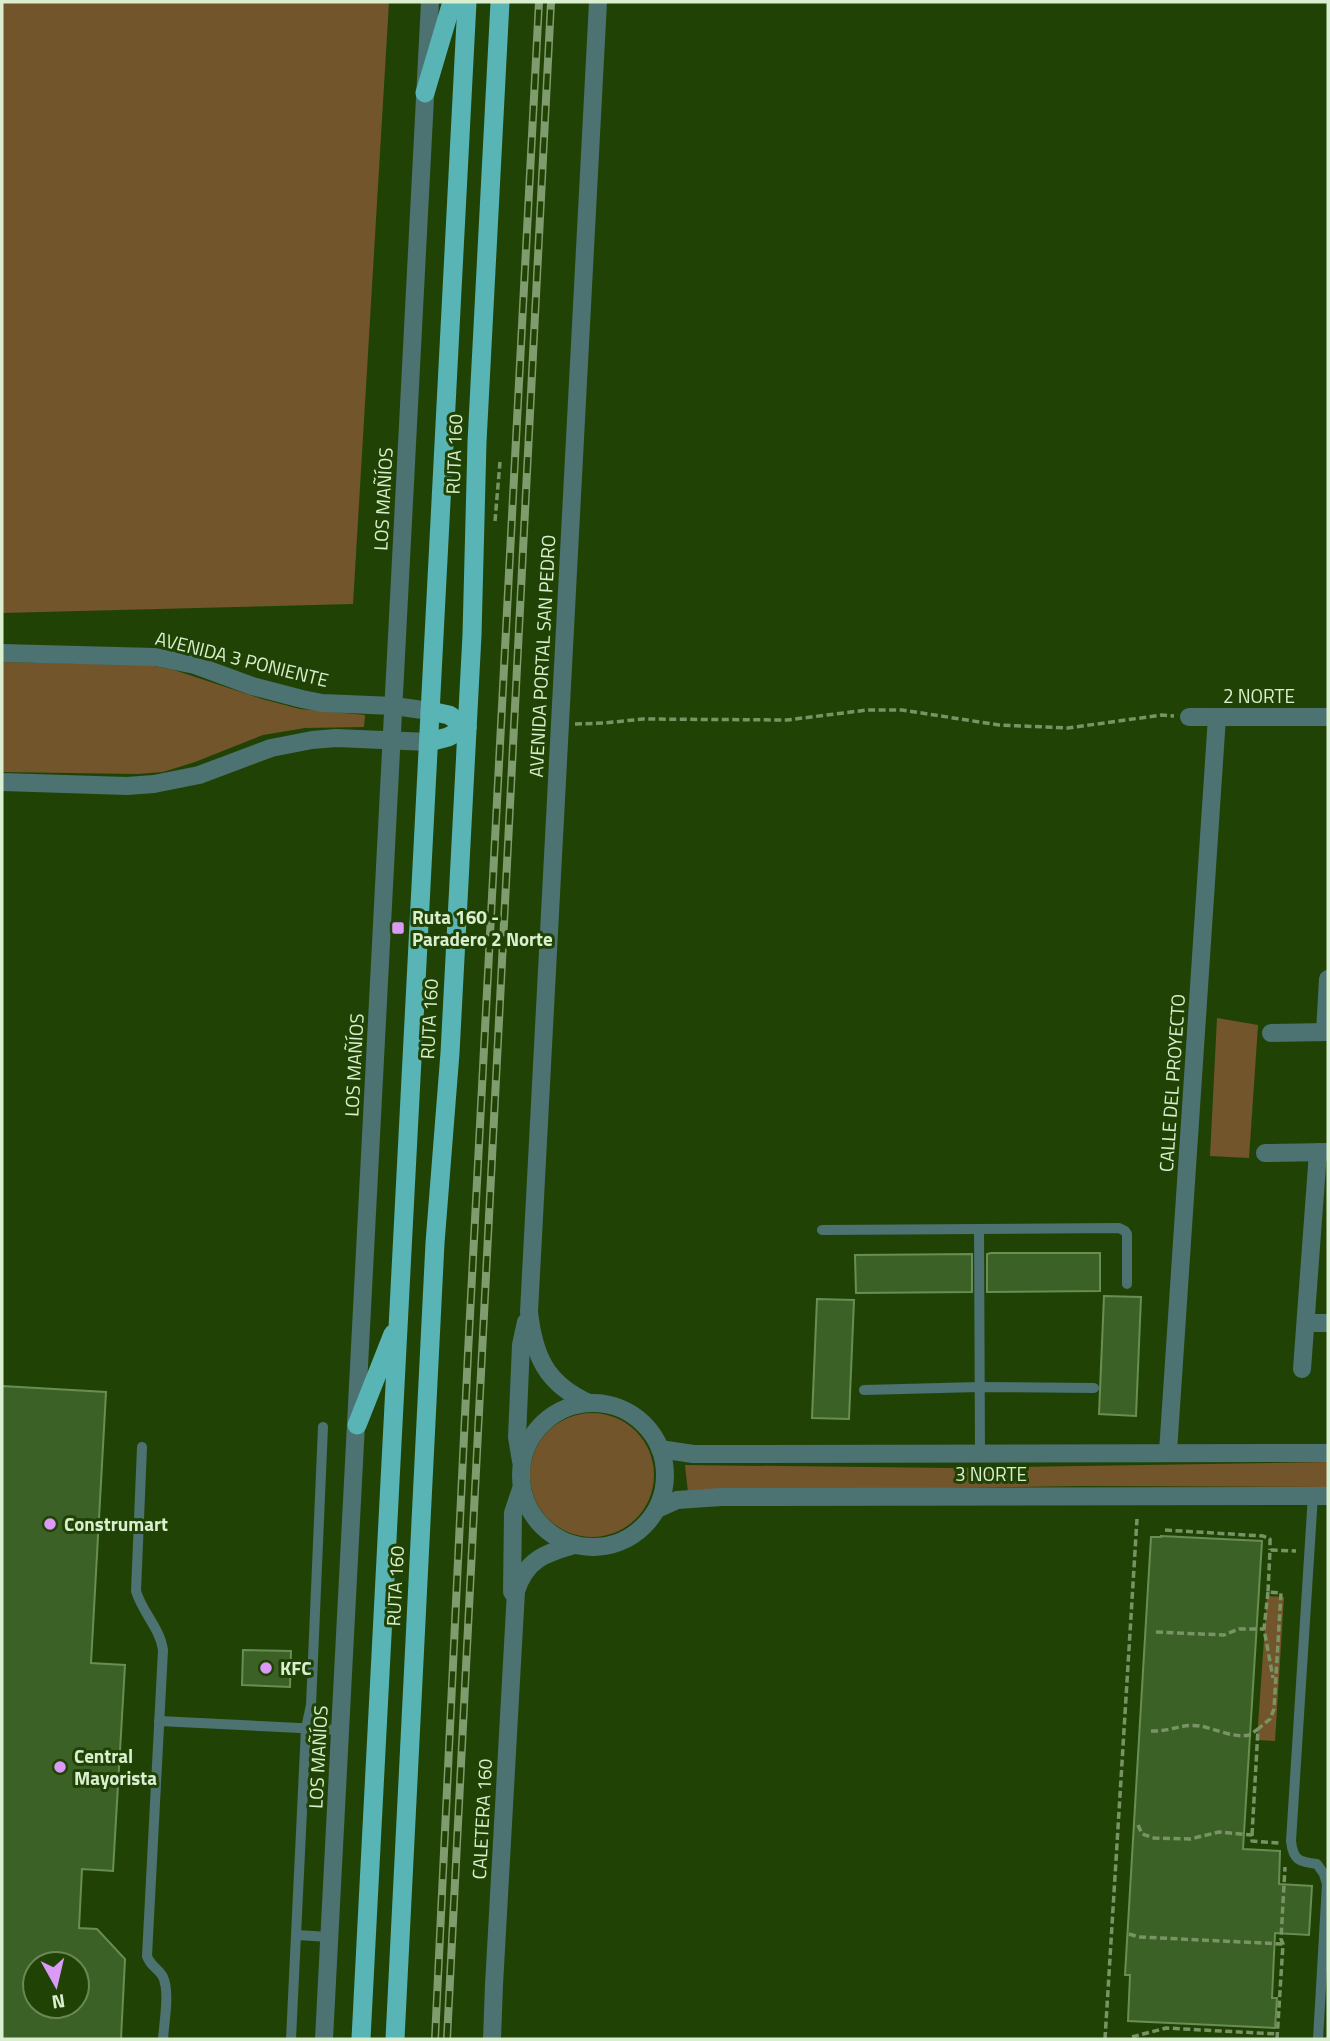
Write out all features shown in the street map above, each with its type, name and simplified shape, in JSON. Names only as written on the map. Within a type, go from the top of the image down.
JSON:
[{"type":"highway","points":[[425,93],[452,2]]},
{"type":"highway","name":"RUTA 160","points":[[361,2039],[467,2]]},
{"type":"highway","name":"RUTA 160","points":[[395,2039],[435,1243],[450,1053],[472,635],[479,398],[500,2]]},
{"type":"highway","points":[[429,742],[448,737],[467,727],[449,715],[430,710]]},
{"type":"highway","points":[[357,1425],[400,1317]]},
{"type":"street","name":"LOS MAÑÍOS","points":[[324,2039],[430,2]]},
{"type":"street","name":"AVENIDA PORTAL SAN PEDRO","points":[[521,1462],[517,1437],[521,1345],[528,1312],[598,2]]},
{"type":"street","name":"AVENIDA 3 PONIENTE","points":[[2,653],[155,657],[195,665],[252,686],[302,699],[430,710]]},
{"type":"street","name":"2 NORTE","points":[[1189,717],[1328,717]]},
{"type":"street","name":"CALLE DEL PROYECTO","points":[[1168,1452],[1217,717]]},
{"type":"street","points":[[2,782],[127,786],[154,784],[199,775],[253,754],[289,744],[336,738],[429,742]]},
{"type":"street","points":[[1271,1032],[1326,1032],[1328,979]]},
{"type":"street","points":[[1265,1153],[1323,1152],[1302,1369]]},
{"type":"street","name":"AVENIDA PORTAL SAN PEDRO","points":[[528,1312],[535,1346],[546,1371],[563,1389],[589,1403]]},
{"type":"street","points":[[1306,1323],[1328,1323]]},
{"type":"street","points":[[604,1404],[632,1415],[649,1430],[660,1449],[665,1479],[663,1494],[648,1522],[622,1541],[590,1548],[574,1545],[550,1534],[540,1525],[525,1502],[521,1489],[521,1462],[526,1447],[545,1421],[573,1406],[604,1404]]},
{"type":"street","name":"3 NORTE","points":[[660,1449],[693,1454],[1328,1453]]},
{"type":"street","name":"CALETERA 160","points":[[514,1602],[511,1584],[513,1513],[521,1489]]},
{"type":"street","name":"3 NORTE","points":[[657,1508],[677,1500],[721,1497],[1321,1496]]},
{"type":"street","name":"CALETERA 160","points":[[492,2039],[514,1602],[519,1581],[532,1564],[551,1552],[574,1545]]},
{"type":"lane","points":[[979,1229],[980,1453]]},
{"type":"lane","points":[[822,1230],[1122,1229],[1128,1238],[1127,1284]]},
{"type":"lane","points":[[864,1390],[1094,1388]]},
{"type":"lane","points":[[291,2039],[306,1728],[311,1705],[323,1427]]},
{"type":"lane","points":[[142,1447],[136,1591],[162,1640],[163,1650],[146,1956],[149,1963],[163,1975],[166,1987],[163,2039]]},
{"type":"lane","points":[[1318,2039],[1327,1884],[1317,1864],[1302,1862],[1292,1854],[1289,1844],[1310,1551],[1321,1496]]},
{"type":"lane","points":[[159,1721],[341,1730]]},
{"type":"lane","points":[[297,1935],[329,1937]]},
{"type":"path","points":[[559,724],[643,719],[787,720],[867,710],[890,710],[999,725],[1068,728],[1162,715]]},
{"type":"path","points":[[1105,2039],[1137,1519]]},
{"type":"path","points":[[1165,1530],[1263,1536],[1270,1539],[1265,1629],[1274,1688]]},
{"type":"path","points":[[1270,1550],[1310,1551]]},
{"type":"path","points":[[1151,1731],[1189,1725],[1239,1736],[1249,1735],[1270,1719],[1273,1709],[1281,1593],[1268,1592]]},
{"type":"path","points":[[1156,1632],[1224,1635],[1239,1629],[1265,1629]]},
{"type":"path","points":[[1258,1729],[1252,1841],[1289,1844],[1281,1939],[1283,1944],[1277,2039]]},
{"type":"path","points":[[1138,1825],[1142,1834],[1154,1838],[1190,1839],[1219,1832],[1252,1835]]},
{"type":"path","points":[[1129,1934],[1139,1937],[1283,1944]]},
{"type":"path","points":[[1132,2037],[1166,2028],[1277,2034]]},
{"type":"shaded area","points":[[2,2],[389,2],[353,604],[2,613]]},
{"type":"shaded area","points":[[2,662],[149,665],[174,670],[300,709],[365,715],[364,727],[305,728],[263,735],[163,772],[2,772]]},
{"type":"shaded area","points":[[1217,1018],[1258,1025],[1249,1158],[1210,1156]]},
{"type":"shaded area","points":[[592,1413],[616,1417],[636,1431],[650,1451],[654,1475],[650,1499],[636,1519],[616,1533],[592,1537],[568,1533],[548,1519],[534,1499],[530,1475],[534,1451],[548,1431],[568,1417]]},
{"type":"shaded area","points":[[1328,1462],[1328,1487],[1081,1486],[688,1492],[685,1465],[952,1468]]},
{"type":"shaded area","points":[[1267,1596],[1284,1597],[1275,1741],[1257,1740]]},
{"type":"building","points":[[1100,1253],[1100,1291],[987,1292],[987,1254]]},
{"type":"building","points":[[972,1254],[972,1292],[856,1293],[855,1255]]},
{"type":"building","points":[[1104,1296],[1141,1297],[1136,1416],[1099,1414]]},
{"type":"building","points":[[817,1299],[854,1300],[849,1419],[812,1418]]},
{"type":"building","points":[[2,1386],[106,1392],[91,1663],[125,1665],[113,1871],[82,1869],[79,1928],[97,1929],[125,1959],[121,2039],[2,2039]]},
{"type":"building","points":[[1151,1537],[1262,1541],[1243,1849],[1280,1851],[1279,1884],[1312,1886],[1309,1935],[1275,1933],[1272,1998],[1277,1998],[1275,2028],[1128,2021],[1130,1975],[1125,1975]]},
{"type":"building","name":"KFC","points":[[243,1650],[291,1651],[290,1687],[242,1685]]},
{"type":"railway","points":[[435,2039],[539,2]]},
{"type":"railway","points":[[447,2039],[551,2]]},
{"type":"place","name":"Ruta 160 - Paradero 2 Norte","points":[[398,928]]},
{"type":"place","name":"Construmart","points":[[50,1524]]},
{"type":"place","name":"KFC","points":[[266,1668]]},
{"type":"place","name":"Central Mayorista","points":[[60,1767]]}]
